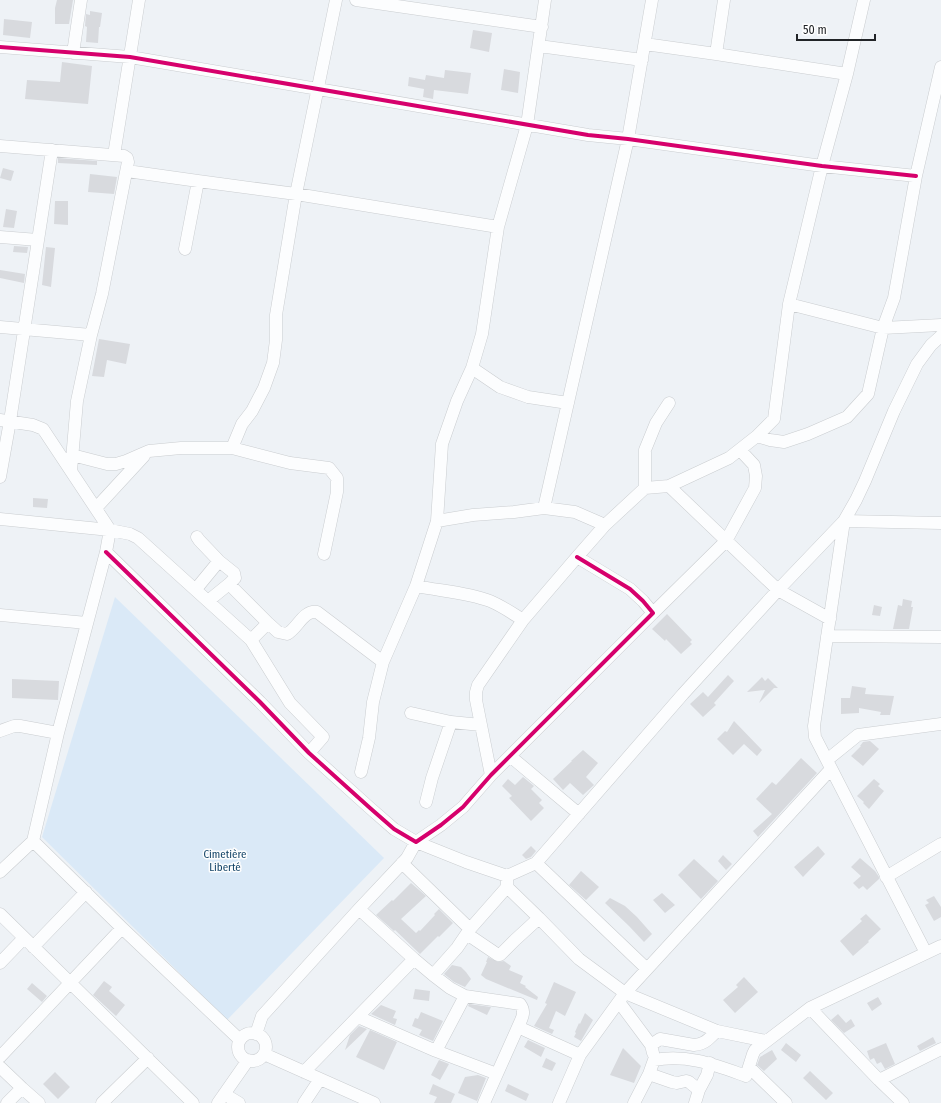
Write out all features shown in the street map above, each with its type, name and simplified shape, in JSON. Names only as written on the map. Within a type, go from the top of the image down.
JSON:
[{"type":"street","points":[[73,53],[81,0]]},
{"type":"street","points":[[114,155],[139,0]]},
{"type":"street","points":[[232,448],[242,424],[252,411],[264,388],[272,363],[276,340],[276,315],[296,194],[336,0]]},
{"type":"street","points":[[356,0],[542,27]]},
{"type":"street","points":[[361,772],[369,738],[373,702],[383,662],[416,586],[437,521],[442,444],[456,401],[472,368],[482,334],[498,227],[526,125],[545,0]]},
{"type":"street","points":[[544,508],[628,139],[652,0]]},
{"type":"street","points":[[716,54],[724,0]]},
{"type":"street","points":[[491,775],[476,700],[476,692],[478,685],[522,620],[605,525],[645,488],[669,486],[729,458],[757,436],[774,419],[789,304],[822,166],[847,74],[864,0]]},
{"type":"street","points":[[645,44],[847,74]]},
{"type":"street","points":[[539,46],[642,60]]},
{"type":"street","points":[[0,47],[130,57],[588,135],[628,139],[822,166],[916,176]]},
{"type":"street","points":[[757,436],[784,442],[808,434],[847,417],[868,394],[883,328],[894,298],[916,176],[941,67]]},
{"type":"street","points":[[0,146],[124,156],[127,158],[128,162],[102,294],[91,335],[78,401],[71,471]]},
{"type":"street","points":[[0,477],[5,421],[24,329],[52,150]]},
{"type":"street","points":[[127,171],[296,194],[498,227]]},
{"type":"street","points":[[185,249],[198,181]]},
{"type":"street","points":[[0,237],[38,240]]},
{"type":"street","points":[[789,304],[883,328],[941,325]]},
{"type":"street","points":[[0,327],[91,335]]},
{"type":"street","points":[[433,975],[457,948],[507,881],[536,863],[672,706],[778,590],[844,521],[865,481],[894,410],[917,364],[931,345],[941,336]]},
{"type":"street","points":[[472,368],[500,387],[521,395],[568,403]]},
{"type":"street","points":[[645,488],[645,450],[656,422],[669,403]]},
{"type":"street","points":[[0,872],[33,841],[58,733],[106,552],[110,530],[43,428],[5,421]]},
{"type":"street","points":[[72,455],[107,464],[116,464],[149,451],[181,448],[232,448],[290,463],[329,468],[336,478],[337,492],[324,554]]},
{"type":"street","points":[[256,1034],[262,1016],[407,858],[416,842],[441,825],[463,807],[491,775],[726,541],[755,488],[756,476],[754,465],[740,450]]},
{"type":"street","points":[[96,508],[149,451]]},
{"type":"street","points":[[669,486],[778,590],[830,619]]},
{"type":"street","points":[[437,521],[473,515],[544,508],[575,512],[605,525]]},
{"type":"street","points":[[0,519],[110,530],[130,534],[138,538],[251,640],[290,703],[323,737],[309,753]]},
{"type":"street","points":[[844,521],[941,523]]},
{"type":"street","points":[[844,521],[814,726],[815,737],[926,953]]},
{"type":"street","points":[[198,537],[199,540],[219,561],[235,575],[235,578],[229,584],[208,600]]},
{"type":"street","points":[[106,552],[260,702],[309,753],[394,829],[416,842],[466,862],[507,881],[539,918],[579,960],[622,998],[651,1045],[654,1060],[649,1074],[634,1103]]},
{"type":"street","points":[[577,557],[630,589],[653,613]]},
{"type":"street","points":[[196,589],[219,561]]},
{"type":"street","points":[[229,584],[278,632],[287,634],[291,632],[307,614],[312,611],[317,612],[383,662]]},
{"type":"street","points":[[416,586],[490,601],[505,608],[522,620]]},
{"type":"street","points":[[0,615],[87,623]]},
{"type":"street","points":[[251,640],[268,623]]},
{"type":"street","points":[[827,636],[941,637]]},
{"type":"street","points":[[411,713],[451,722],[481,725]]},
{"type":"street","points":[[426,802],[432,778],[451,722]]},
{"type":"street","points":[[559,1103],[580,1055],[622,998],[829,765],[858,735],[941,724]]},
{"type":"street","points":[[0,731],[14,726],[20,726],[58,733]]},
{"type":"street","points":[[510,756],[578,814]]},
{"type":"street","points":[[33,841],[240,1040]]},
{"type":"street","points":[[886,877],[941,844]]},
{"type":"street","points":[[402,863],[469,932],[498,955],[500,955],[514,940],[539,918]]},
{"type":"street","points":[[536,863],[647,969]]},
{"type":"street","points":[[33,947],[86,892]]},
{"type":"street","points":[[359,909],[414,960],[450,988],[465,996],[520,1004],[523,1008],[523,1014],[484,1103]]},
{"type":"street","points":[[0,914],[193,1103]]},
{"type":"street","points":[[0,1057],[122,928]]},
{"type":"street","points":[[0,963],[24,938]]},
{"type":"street","points":[[654,1060],[680,1058],[695,1060],[710,1063],[746,1076],[750,1067],[752,1054],[755,1050],[810,1008],[941,946]]},
{"type":"street","points":[[304,1072],[414,960]]},
{"type":"street","points":[[436,1051],[465,996]]},
{"type":"street","points":[[622,998],[717,1031],[766,1042]]},
{"type":"street","points":[[810,1008],[878,1080],[903,1103]]},
{"type":"street","points":[[358,1017],[436,1051],[498,1074]]},
{"type":"street","points":[[518,1026],[580,1055]]},
{"type":"street","points":[[651,1045],[660,1039],[694,1045],[705,1043],[717,1031]]},
{"type":"street","points":[[249,1034],[256,1034],[264,1040],[266,1048],[262,1057],[255,1061],[248,1060],[242,1057],[238,1050],[238,1043],[242,1037],[249,1034]]},
{"type":"street","points":[[878,1080],[941,1049]]},
{"type":"street","points":[[264,1054],[371,1102]]},
{"type":"street","points":[[102,1103],[148,1058]]},
{"type":"street","points":[[239,1103],[221,1098],[248,1060]]},
{"type":"street","points":[[695,1103],[699,1090],[707,1075],[710,1063]]},
{"type":"street","points":[[0,1067],[39,1103]]},
{"type":"street","points":[[750,1067],[786,1103]]},
{"type":"street","points":[[649,1074],[677,1083],[686,1081],[690,1082],[699,1090]]},
{"type":"street","points":[[304,1103],[320,1079]]},
{"type":"street","points":[[7,1103],[22,1088]]},
{"type":"green space","name":"Cimetière Liberté","points":[[115,597],[384,858],[227,1020],[42,837]]},
{"type":"building","points":[[57,0],[73,0],[69,24],[55,24],[55,8]]},
{"type":"building","points":[[90,11],[102,13],[98,43],[86,42],[86,14],[90,15]]},
{"type":"building","points":[[4,19],[32,22],[30,38],[3,35]]},
{"type":"building","points":[[473,30],[492,33],[489,52],[470,48]]},
{"type":"building","points":[[62,62],[92,66],[88,104],[25,99],[27,80],[60,82]]},
{"type":"building","points":[[504,69],[520,72],[518,93],[501,90]]},
{"type":"building","points":[[445,70],[471,73],[468,94],[434,90],[433,99],[423,97],[424,89],[408,86],[409,77],[425,80],[426,75],[444,78]]},
{"type":"building","points":[[58,158],[97,161],[97,165],[58,163]]},
{"type":"building","points":[[3,168],[14,171],[11,181],[0,178]]},
{"type":"building","points":[[90,174],[117,177],[114,194],[88,192]]},
{"type":"building","points":[[55,201],[68,201],[68,225],[54,224]]},
{"type":"building","points":[[6,209],[17,211],[14,228],[3,227]]},
{"type":"building","points":[[14,246],[28,247],[27,253],[13,252]]},
{"type":"building","points":[[46,247],[55,248],[51,287],[42,285]]},
{"type":"building","points":[[0,270],[25,274],[24,283],[0,278]]},
{"type":"building","points":[[99,339],[130,344],[126,364],[107,360],[104,377],[92,376]]},
{"type":"building","points":[[33,498],[48,499],[47,508],[33,507]]},
{"type":"building","points":[[903,599],[912,601],[911,607],[913,607],[909,629],[893,629],[898,605],[902,606]]},
{"type":"building","points":[[874,605],[882,607],[880,616],[872,615]]},
{"type":"building","points":[[667,614],[692,640],[690,642],[692,644],[681,654],[666,639],[665,641],[652,629]]},
{"type":"building","points":[[728,675],[734,681],[714,703],[716,705],[703,717],[690,704],[703,692],[708,697]]},
{"type":"building","points":[[762,677],[765,681],[768,678],[778,688],[774,688],[759,703],[765,690],[747,692]]},
{"type":"building","points":[[12,679],[59,681],[58,700],[12,698]]},
{"type":"building","points":[[852,686],[866,688],[865,694],[894,696],[890,715],[880,715],[881,712],[859,708],[859,713],[841,714],[841,698],[850,698]]},
{"type":"building","points":[[734,721],[762,750],[757,756],[744,744],[733,755],[717,739],[725,731],[727,732]]},
{"type":"building","points":[[870,741],[879,749],[863,766],[851,756],[863,742]]},
{"type":"building","points":[[583,750],[598,763],[586,777],[594,785],[583,795],[570,783],[563,790],[553,779]]},
{"type":"building","points":[[801,758],[817,773],[758,837],[753,831],[772,814],[756,799],[772,782],[776,785]]},
{"type":"building","points":[[523,777],[534,786],[531,789],[542,800],[539,803],[544,808],[531,821],[509,798],[512,796],[502,786],[508,779],[515,785]]},
{"type":"building","points":[[874,779],[880,784],[878,786],[884,791],[869,809],[857,796]]},
{"type":"building","points":[[531,846],[536,851],[531,857],[526,859],[522,855]]},
{"type":"building","points":[[818,846],[825,854],[803,877],[794,867]]},
{"type":"building","points":[[723,855],[732,864],[726,870],[718,861]]},
{"type":"building","points":[[860,858],[875,871],[879,877],[879,879],[867,890],[863,886],[859,889],[853,883],[861,876],[851,867]]},
{"type":"building","points":[[694,859],[718,881],[701,899],[678,875]]},
{"type":"building","points":[[581,871],[599,887],[586,900],[569,885]]},
{"type":"building","points":[[411,883],[426,896],[401,919],[416,933],[419,930],[420,931],[439,909],[453,923],[420,954],[395,930],[394,931],[376,915]]},
{"type":"building","points":[[662,893],[675,905],[665,913],[653,900]]},
{"type":"building","points":[[934,896],[941,907],[941,917],[934,921],[925,905],[929,903],[926,900]]},
{"type":"building","points":[[610,898],[625,906],[652,934],[644,942],[605,903]]},
{"type":"building","points":[[866,914],[881,929],[853,956],[840,941],[862,921],[860,919]]},
{"type":"building","points":[[488,957],[498,962],[504,961],[511,966],[509,970],[523,976],[520,983],[526,986],[525,987],[538,997],[537,1000],[486,979],[481,975]]},
{"type":"building","points":[[452,965],[461,967],[471,979],[465,987],[454,982],[444,974]]},
{"type":"building","points":[[744,977],[758,992],[735,1013],[723,1000],[738,987],[736,985]]},
{"type":"building","points":[[104,981],[112,987],[109,991],[125,1005],[116,1016],[93,995]]},
{"type":"building","points":[[554,982],[576,992],[565,1016],[556,1011],[549,1028],[554,1030],[552,1034],[534,1026],[547,1004],[545,1003]]},
{"type":"building","points":[[32,983],[47,996],[42,1002],[27,989]]},
{"type":"building","points":[[415,989],[430,991],[429,1001],[413,999]]},
{"type":"building","points":[[878,997],[882,1004],[872,1011],[867,1003]]},
{"type":"building","points":[[469,1004],[491,1007],[487,1015],[468,1006]]},
{"type":"building","points":[[381,1005],[396,1011],[393,1018],[397,1019],[395,1025],[371,1014]]},
{"type":"building","points":[[421,1012],[443,1021],[433,1041],[419,1035],[422,1030],[412,1026],[415,1018],[418,1019]]},
{"type":"building","points":[[585,1013],[593,1020],[581,1041],[574,1037],[579,1023],[580,1024]]},
{"type":"building","points":[[838,1014],[846,1023],[851,1019],[855,1026],[844,1033],[831,1020]]},
{"type":"building","points":[[359,1026],[367,1029],[345,1050],[350,1035]]},
{"type":"building","points":[[370,1030],[397,1042],[384,1070],[356,1057]]},
{"type":"building","points":[[933,1037],[936,1043],[920,1051],[917,1046]]},
{"type":"building","points":[[528,1040],[545,1048],[541,1057],[524,1047]]},
{"type":"building","points":[[786,1043],[801,1055],[796,1062],[781,1050]]},
{"type":"building","points":[[886,1043],[895,1064],[885,1069],[881,1062],[877,1064],[874,1058],[870,1060],[867,1051]]},
{"type":"building","points":[[623,1048],[641,1066],[634,1083],[610,1075]]},
{"type":"building","points":[[772,1050],[777,1059],[764,1071],[757,1065],[760,1057]]},
{"type":"building","points":[[546,1058],[556,1063],[552,1071],[542,1067]]},
{"type":"building","points":[[439,1060],[449,1064],[440,1080],[431,1075]]},
{"type":"building","points":[[810,1071],[833,1093],[826,1100],[803,1078]]},
{"type":"building","points":[[55,1072],[70,1087],[58,1099],[43,1084]]},
{"type":"building","points":[[478,1075],[486,1078],[477,1101],[458,1093],[465,1077]]},
{"type":"building","points":[[433,1084],[455,1094],[451,1103],[434,1103],[437,1097],[429,1094]]},
{"type":"building","points":[[508,1084],[529,1094],[526,1101],[505,1091]]},
{"type":"cycle path","points":[[0,47],[130,57],[588,135],[628,139],[822,166],[916,176]]},
{"type":"cycle path","points":[[106,552],[260,702],[309,753],[394,829],[416,842],[441,825],[463,807],[491,775],[653,613],[630,589],[577,557]]}]
